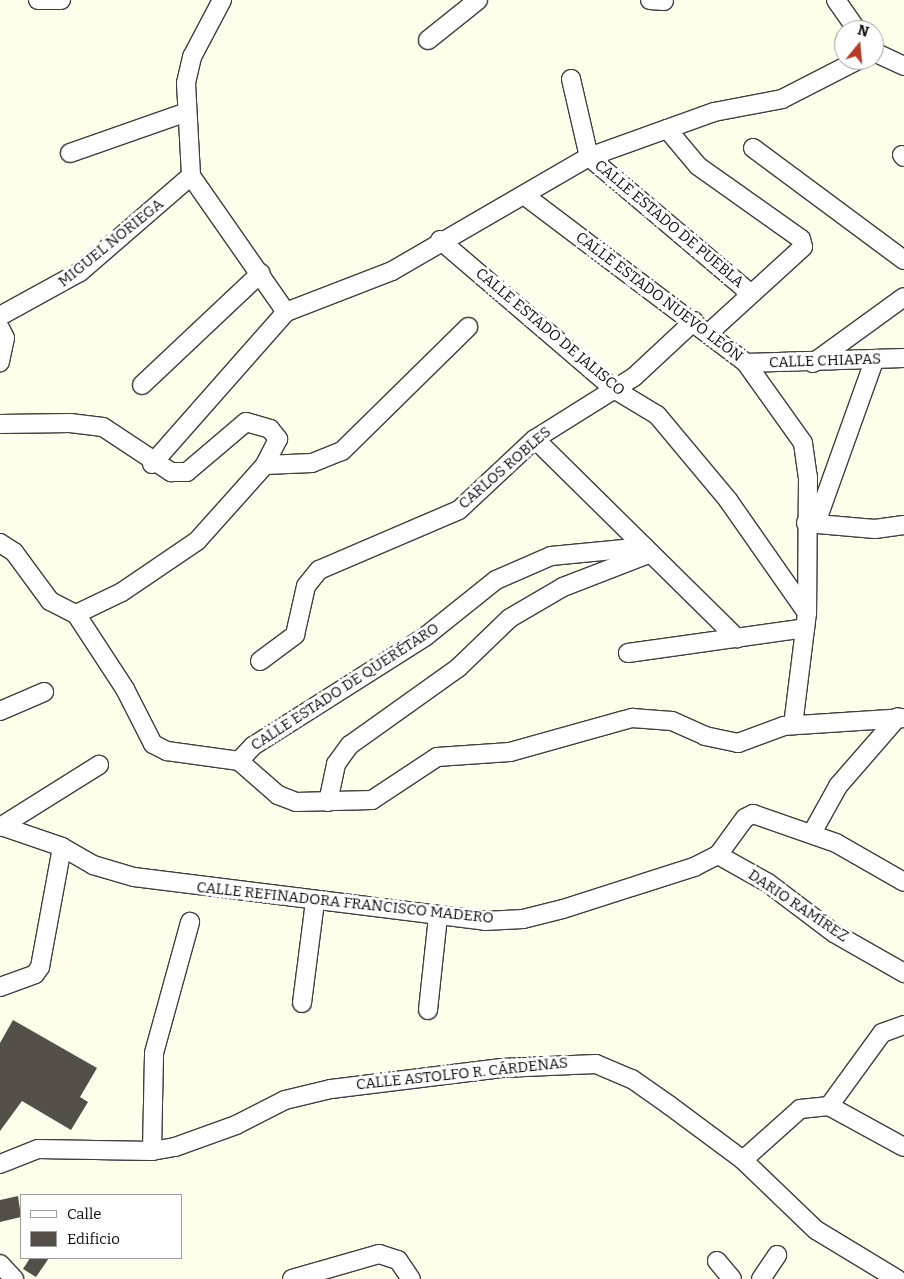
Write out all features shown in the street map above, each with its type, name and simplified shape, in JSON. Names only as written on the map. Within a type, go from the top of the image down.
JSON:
[{"type":"street","points":[[38,0],[62,0]]},
{"type":"street","points":[[222,0],[192,57],[184,114],[191,176],[261,273],[286,312]]},
{"type":"street","points":[[428,40],[478,0]]},
{"type":"street","points":[[836,0],[850,20]]},
{"type":"street","points":[[884,57],[904,66]]},
{"type":"street","points":[[152,464],[286,312],[392,271],[440,240],[524,195],[589,157],[714,112],[782,99],[839,70]]},
{"type":"street","points":[[571,79],[589,157]]},
{"type":"street","points":[[70,153],[184,114]]},
{"type":"street","points":[[667,129],[698,166],[801,239],[802,247],[749,292],[710,332]]},
{"type":"street","points":[[753,148],[904,260]]},
{"type":"street","name":"CALLE ESTADO DE PUEBLA","points":[[589,157],[749,292]]},
{"type":"street","name":"MIGUEL NORIEGA","points":[[0,316],[80,272],[191,176]]},
{"type":"street","name":"CALLE ESTADO NUEVO LEÓN","points":[[524,195],[710,332],[746,363],[803,443],[811,523],[806,620],[794,703],[793,725]]},
{"type":"street","name":"CALLE ESTADO DE JALISCO","points":[[440,240],[614,389],[657,415],[686,445],[806,620]]},
{"type":"street","points":[[142,385],[261,273]]},
{"type":"street","points":[[813,363],[904,297]]},
{"type":"street","name":"CARLOS ROBLES","points":[[260,661],[295,635],[306,586],[319,570],[459,510],[535,439],[634,376],[694,321]]},
{"type":"street","points":[[264,465],[312,463],[342,451],[468,327]]},
{"type":"street","points":[[0,328],[5,338],[0,362]]},
{"type":"street","name":"CALLE CHIAPAS","points":[[746,363],[813,363],[904,358]]},
{"type":"street","points":[[874,361],[811,523],[875,529],[904,525]]},
{"type":"street","points":[[0,424],[70,423],[103,427],[152,464],[187,472],[246,422],[270,429],[278,439],[264,465],[197,541],[122,592],[76,614]]},
{"type":"street","points":[[535,439],[737,638]]},
{"type":"street","points":[[0,544],[14,552],[50,601],[76,614],[125,689],[153,744],[167,751],[238,761],[285,799],[328,802],[380,797],[417,766],[437,756],[510,752],[632,718],[672,721],[738,743],[793,725],[901,718]]},
{"type":"street","points":[[328,802],[336,764],[350,745],[458,668],[510,618],[563,587],[648,550]]},
{"type":"street","name":"CALLE ESTADO DE QUERÉTARO","points":[[238,761],[253,746],[426,636],[496,580],[551,556],[648,550]]},
{"type":"street","points":[[628,653],[737,638],[806,620]]},
{"type":"street","points":[[0,711],[44,692]]},
{"type":"street","points":[[812,833],[838,786],[901,718]]},
{"type":"street","points":[[2,827],[99,765]]},
{"type":"street","points":[[718,855],[750,815],[763,815],[812,833],[904,882]]},
{"type":"street","name":"CALLE REFINADORA FRANCISCO MADERO","points":[[2,827],[62,847],[94,865],[134,877],[438,916],[524,919],[718,855]]},
{"type":"street","points":[[0,987],[35,974],[40,967],[62,847]]},
{"type":"street","name":"DARIO RAMÍREZ","points":[[718,855],[768,883],[834,933],[904,973]]},
{"type":"street","points":[[302,1003],[315,901]]},
{"type":"street","points":[[428,1010],[438,916]]},
{"type":"street","points":[[152,1151],[154,1053],[190,922]]},
{"type":"street","points":[[829,1106],[882,1032],[904,1025]]},
{"type":"street","name":"CALLE ASTOLFO R. CÁRDENAS","points":[[0,1164],[38,1149],[152,1151],[204,1139],[310,1093],[579,1062],[612,1068],[632,1079],[742,1160],[816,1230],[897,1279]]},
{"type":"street","points":[[742,1160],[800,1109],[829,1106],[904,1147]]},
{"type":"street","points":[[292,1279],[379,1254],[398,1260],[411,1279]]},
{"type":"street","points":[[761,1279],[777,1254]]},
{"type":"street","points":[[718,1261],[732,1279]]},
{"type":"street","points":[[0,1264],[14,1279]]},
{"type":"building","points":[[13,1020],[97,1068],[80,1097],[88,1102],[71,1130],[22,1101],[0,1131],[0,1043]]},
{"type":"building","points":[[18,1196],[20,1217],[0,1222],[0,1200]]},
{"type":"building","points":[[29,1259],[48,1259],[36,1277],[23,1269]]}]
